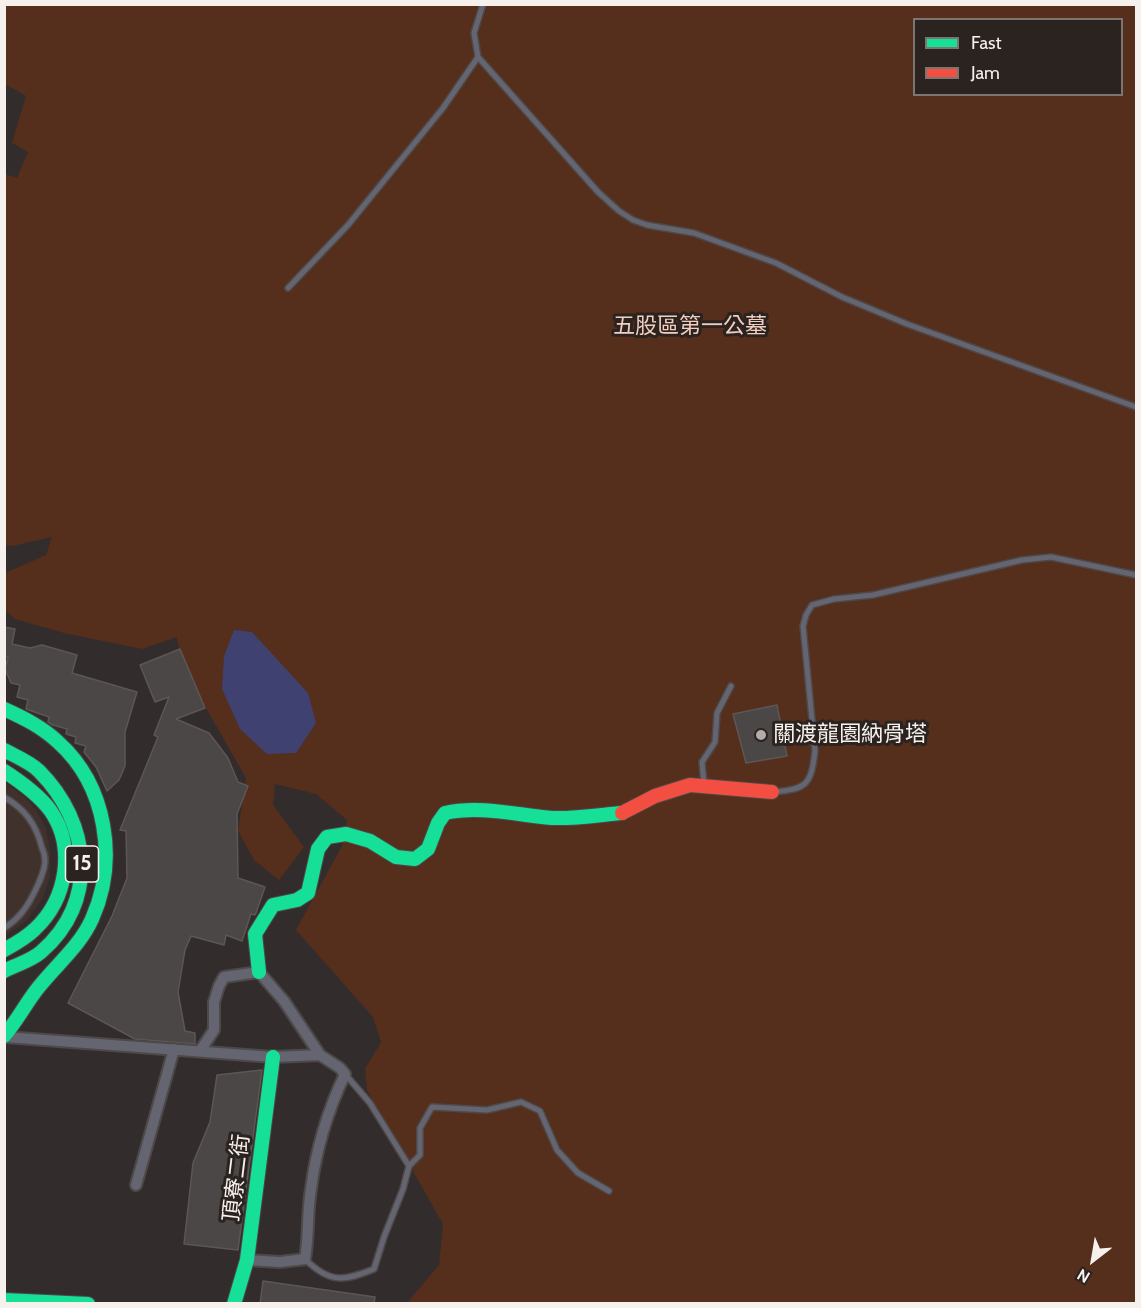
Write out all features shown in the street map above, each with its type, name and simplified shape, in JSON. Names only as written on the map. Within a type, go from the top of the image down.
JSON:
[{"type":"street","points":[[4,710],[42,728],[61,743],[76,760],[87,775],[102,814],[106,833],[106,860],[100,900],[91,921],[73,948],[38,988],[5,1037],[273,1057],[320,1054]]},
{"type":"street","name":"15","points":[[4,750],[34,768],[57,788],[69,806],[78,830],[82,876],[78,901],[55,938],[39,954],[4,971]]},
{"type":"street","points":[[4,771],[25,783],[44,803],[59,826],[65,850],[65,874],[59,897],[50,913],[34,931],[19,943],[4,950]]},
{"type":"street","points":[[247,1260],[280,1262],[305,1259],[309,1234],[310,1191],[316,1159],[332,1100],[345,1074],[320,1054],[284,1001],[259,972],[255,934],[273,904],[297,900],[308,893],[318,849],[327,837],[346,834],[370,841],[396,857],[415,859],[428,849],[444,813],[454,811],[474,810],[555,818],[623,813],[655,796],[690,785],[771,792]]},
{"type":"street","points":[[200,1051],[214,1030],[214,1002],[224,977],[259,972]]},
{"type":"street","points":[[136,1185],[174,1049]]},
{"type":"street","name":"頂寮二街","points":[[234,1304],[247,1260],[273,1057]]},
{"type":"street","points":[[4,1300],[88,1304]]},
{"type":"lane","points":[[483,4],[474,33],[478,57],[598,192],[633,220],[647,225],[694,233],[776,263],[842,297],[907,324],[1137,407]]},
{"type":"lane","points":[[288,288],[348,225],[443,108],[478,57]]},
{"type":"lane","points":[[771,792],[796,790],[809,779],[813,770],[815,751],[804,626],[806,615],[812,605],[834,599],[873,595],[1022,560],[1051,557],[1137,575]]},
{"type":"lane","points":[[704,786],[702,762],[715,742],[717,712],[731,686]]},
{"type":"lane","points":[[4,796],[17,804],[30,818],[40,838],[45,859],[41,879],[27,907],[12,924],[4,928]]},
{"type":"lane","points":[[345,1074],[370,1103],[408,1166]]},
{"type":"lane","points":[[305,1259],[318,1271],[337,1279],[374,1269],[384,1236],[403,1189],[408,1166],[420,1155],[420,1128],[432,1107],[487,1110],[521,1102],[540,1111],[556,1150],[578,1173],[609,1191]]},
{"type":"shaded area","points":[[5,783],[23,796],[36,810],[46,829],[50,850],[50,877],[42,900],[25,922],[5,936]]},
{"type":"green space","name":"五股區第一公墓","points":[[5,5],[1136,5],[1136,1303],[407,1303],[439,1265],[443,1224],[367,1090],[365,1069],[381,1042],[373,1017],[296,930],[343,844],[347,820],[316,794],[275,784],[273,805],[304,847],[279,880],[254,860],[238,831],[246,778],[182,666],[177,637],[142,649],[64,633],[15,619],[5,610],[5,573],[46,555],[52,537],[12,546],[5,545],[5,174],[17,178],[28,152],[12,143],[26,96],[5,84]]},
{"type":"water","points":[[234,630],[252,632],[308,693],[316,723],[296,753],[267,754],[240,729],[222,689],[224,656]]},
{"type":"building","points":[[4,627],[15,629],[12,644],[30,648],[42,645],[77,655],[72,673],[137,692],[125,732],[125,766],[119,780],[107,791],[96,767],[84,752],[86,746],[75,743],[76,737],[66,734],[67,729],[48,722],[49,717],[26,709],[28,700],[17,697],[20,685],[11,683],[5,669],[8,657],[4,656]]},
{"type":"building","points":[[180,649],[205,708],[176,719],[209,733],[228,758],[238,782],[248,786],[237,814],[238,878],[265,887],[255,915],[251,914],[242,941],[226,935],[224,945],[191,936],[185,950],[178,992],[185,1031],[195,1033],[195,1044],[135,1039],[68,1003],[112,916],[127,878],[126,831],[120,830],[158,737],[154,735],[169,697],[155,702],[140,665]]},
{"type":"building","name":"關渡龍園納骨塔","points":[[777,705],[787,756],[746,763],[733,714]]},
{"type":"building","points":[[262,1070],[238,1250],[184,1244],[193,1163],[210,1122],[217,1075]]},
{"type":"building","points":[[263,1281],[375,1297],[374,1304],[260,1304]]},
{"type":"traffic: fast","points":[[4,709],[46,732],[75,760],[88,780],[97,802],[106,849],[105,873],[100,897],[87,929],[38,988],[4,1036]]},
{"type":"traffic: fast","points":[[4,750],[39,771],[56,792],[69,814],[78,838],[81,862],[80,886],[72,910],[60,932],[37,955],[4,971]]},
{"type":"traffic: fast","points":[[4,771],[29,789],[50,810],[63,840],[65,856],[61,888],[46,917],[28,935],[4,950]]},
{"type":"traffic: fast","points":[[259,972],[255,934],[273,905],[297,900],[308,893],[318,849],[327,837],[346,834],[370,841],[396,857],[415,859],[428,849],[438,823],[445,813],[485,810],[552,818],[622,813]]},
{"type":"traffic: fast","points":[[234,1304],[247,1260],[273,1057]]},
{"type":"traffic: fast","points":[[4,1300],[88,1304]]},
{"type":"traffic: jam","points":[[622,813],[655,796],[690,785],[772,792]]},
{"type":"place","name":"關渡龍園納骨塔","points":[[761,735]]}]
